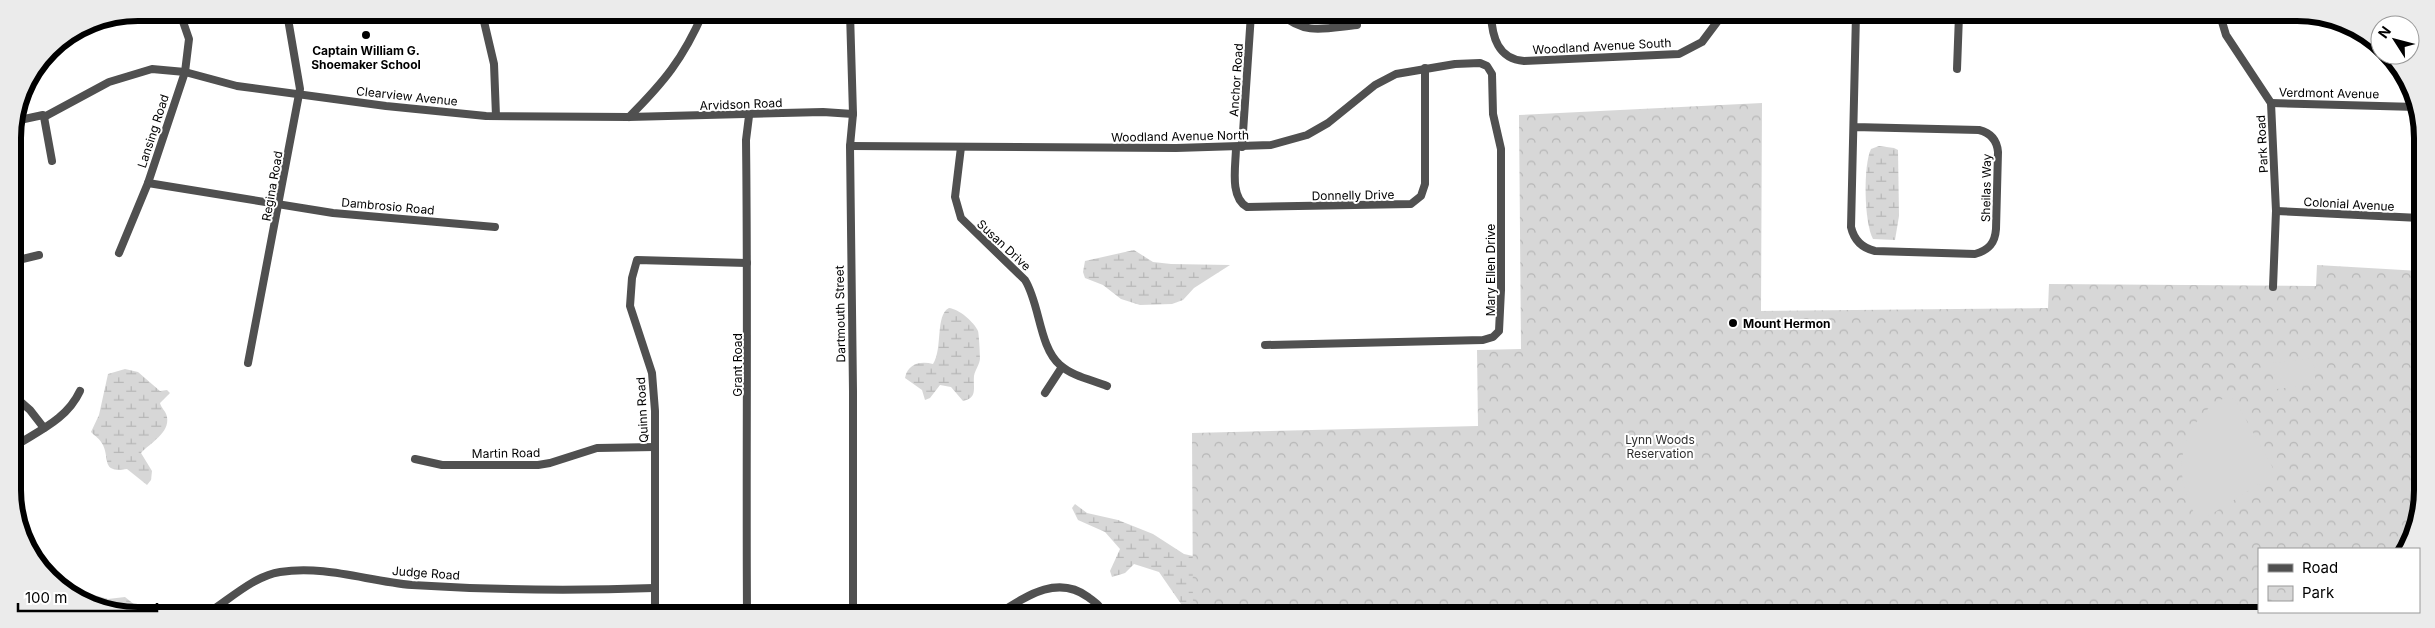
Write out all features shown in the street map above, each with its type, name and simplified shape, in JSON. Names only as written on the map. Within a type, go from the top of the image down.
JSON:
[{"type":"street","name":"Lansing Road","points":[[119,253],[148,183],[185,72],[189,39],[183,21]]},
{"type":"street","name":"Regina Road","points":[[248,363],[300,94],[288,21]]},
{"type":"street","points":[[484,21],[494,64],[496,116]]},
{"type":"street","points":[[629,117],[664,82],[690,43],[700,21]]},
{"type":"street","name":"Dartmouth Street","points":[[850,21],[853,114],[850,146],[853,607]]},
{"type":"street","name":"Anchor Road","points":[[1239,147],[1250,21]]},
{"type":"street","points":[[1289,21],[1304,28],[1357,25]]},
{"type":"street","name":"Woodland Avenue South","points":[[1492,21],[1494,38],[1499,49],[1512,59],[1524,61],[1680,54],[1702,42],[1718,21]]},
{"type":"street","name":"Sheilas Way","points":[[1854,127],[1979,130],[1990,134],[1996,141],[1998,152],[1996,229],[1994,240],[1990,247],[1975,254],[1875,251],[1861,245],[1855,238],[1851,227],[1856,21]]},
{"type":"street","points":[[1957,69],[1959,21]]},
{"type":"street","name":"Park Road","points":[[2222,21],[2226,35],[2271,103],[2276,211],[2273,287]]},
{"type":"street","name":"Woodland Avenue North","points":[[850,146],[1239,147],[1283,143],[1307,135],[1328,123],[1375,85],[1396,74],[1425,68],[1480,63],[1487,66]]},
{"type":"street","name":"Mary Ellen Drive","points":[[1265,345],[1483,340],[1497,333],[1501,326],[1502,290],[1501,154],[1492,108],[1492,74],[1487,66]]},
{"type":"street","name":"Donnelly Drive","points":[[1239,147],[1236,194],[1240,202],[1247,207],[1411,204],[1421,196],[1425,184],[1425,68]]},
{"type":"street","name":"Clearview Avenue","points":[[44,117],[109,82],[152,69],[185,72],[237,86],[386,106],[496,116],[629,117]]},
{"type":"street","name":"Verdmont Avenue","points":[[2271,103],[2409,107]]},
{"type":"street","name":"Arvidson Road","points":[[629,117],[749,116],[823,112],[853,114]]},
{"type":"street","points":[[23,119],[43,115],[52,161]]},
{"type":"street","name":"Grant Road","points":[[747,607],[746,140],[749,116]]},
{"type":"street","name":"Susan Drive","points":[[962,147],[955,197],[961,218],[1025,280],[1031,292],[1050,352],[1062,367]]},
{"type":"street","name":"Dambrosio Road","points":[[148,183],[333,213],[495,227]]},
{"type":"street","name":"Colonial Avenue","points":[[2276,211],[2414,218]]},
{"type":"street","points":[[22,259],[40,255]]},
{"type":"street","name":"Quinn Road","points":[[655,607],[655,447],[652,373],[630,306],[632,278],[637,260],[747,263]]},
{"type":"street","points":[[1045,393],[1062,367],[1106,386]]},
{"type":"street","points":[[21,442],[68,412],[80,391]]},
{"type":"street","points":[[21,402],[44,428]]},
{"type":"street","name":"Martin Road","points":[[415,460],[442,465],[538,465],[556,462],[597,448],[655,447]]},
{"type":"street","name":"Judge Road","points":[[217,607],[262,578],[280,572],[305,570],[329,571],[409,584],[450,587],[584,591],[654,588]]},
{"type":"street","points":[[1011,607],[1036,592],[1064,587],[1085,594],[1099,607]]},
{"type":"green space","name":"Lynn Woods Reservation","points":[[1762,103],[1761,311],[2048,308],[2049,284],[2316,286],[2317,265],[2414,271],[2414,490],[2410,520],[2405,534],[2398,548],[2258,548],[2258,606],[1193,607],[1192,433],[1478,426],[1477,350],[1521,349],[1519,115]]},
{"type":"green space","points":[[1879,146],[1898,150],[1899,216],[1895,240],[1873,239],[1868,220],[1866,180],[1868,157],[1871,149]]},
{"type":"green space","points":[[1134,250],[1153,262],[1230,265],[1194,288],[1183,300],[1172,304],[1140,305],[1121,299],[1103,285],[1085,278],[1083,272],[1085,261]]},
{"type":"green space","points":[[949,308],[966,316],[978,331],[980,358],[974,376],[974,392],[971,398],[963,401],[951,387],[940,385],[930,398],[925,400],[922,390],[905,378],[909,369],[916,364],[933,364],[938,350],[942,318]]},
{"type":"green space","points":[[2313,358],[2316,384],[2277,389],[2273,363]]},
{"type":"green space","points":[[125,369],[138,372],[160,391],[167,390],[170,393],[160,403],[167,417],[165,428],[141,453],[152,471],[151,480],[147,485],[127,469],[119,470],[110,467],[103,445],[91,432],[99,415],[108,374]]},
{"type":"green space","points":[[2234,398],[2274,470],[2272,476],[2199,522],[2192,509],[2183,481],[2183,454],[2186,441],[2202,415],[2212,406],[2220,400]]},
{"type":"green space","points":[[1075,504],[1087,513],[1118,520],[1153,534],[1184,554],[1193,556],[1210,607],[1183,607],[1159,572],[1134,564],[1125,573],[1112,577],[1110,571],[1120,549],[1105,532],[1078,520],[1072,508]]},
{"type":"green space","points":[[86,594],[108,599],[125,597],[137,607],[108,603]]},
{"type":"place","name":"Captain William G. Shoemaker School","points":[[366,35]]},
{"type":"place","name":"Mount Hermon","points":[[1733,323]]}]
